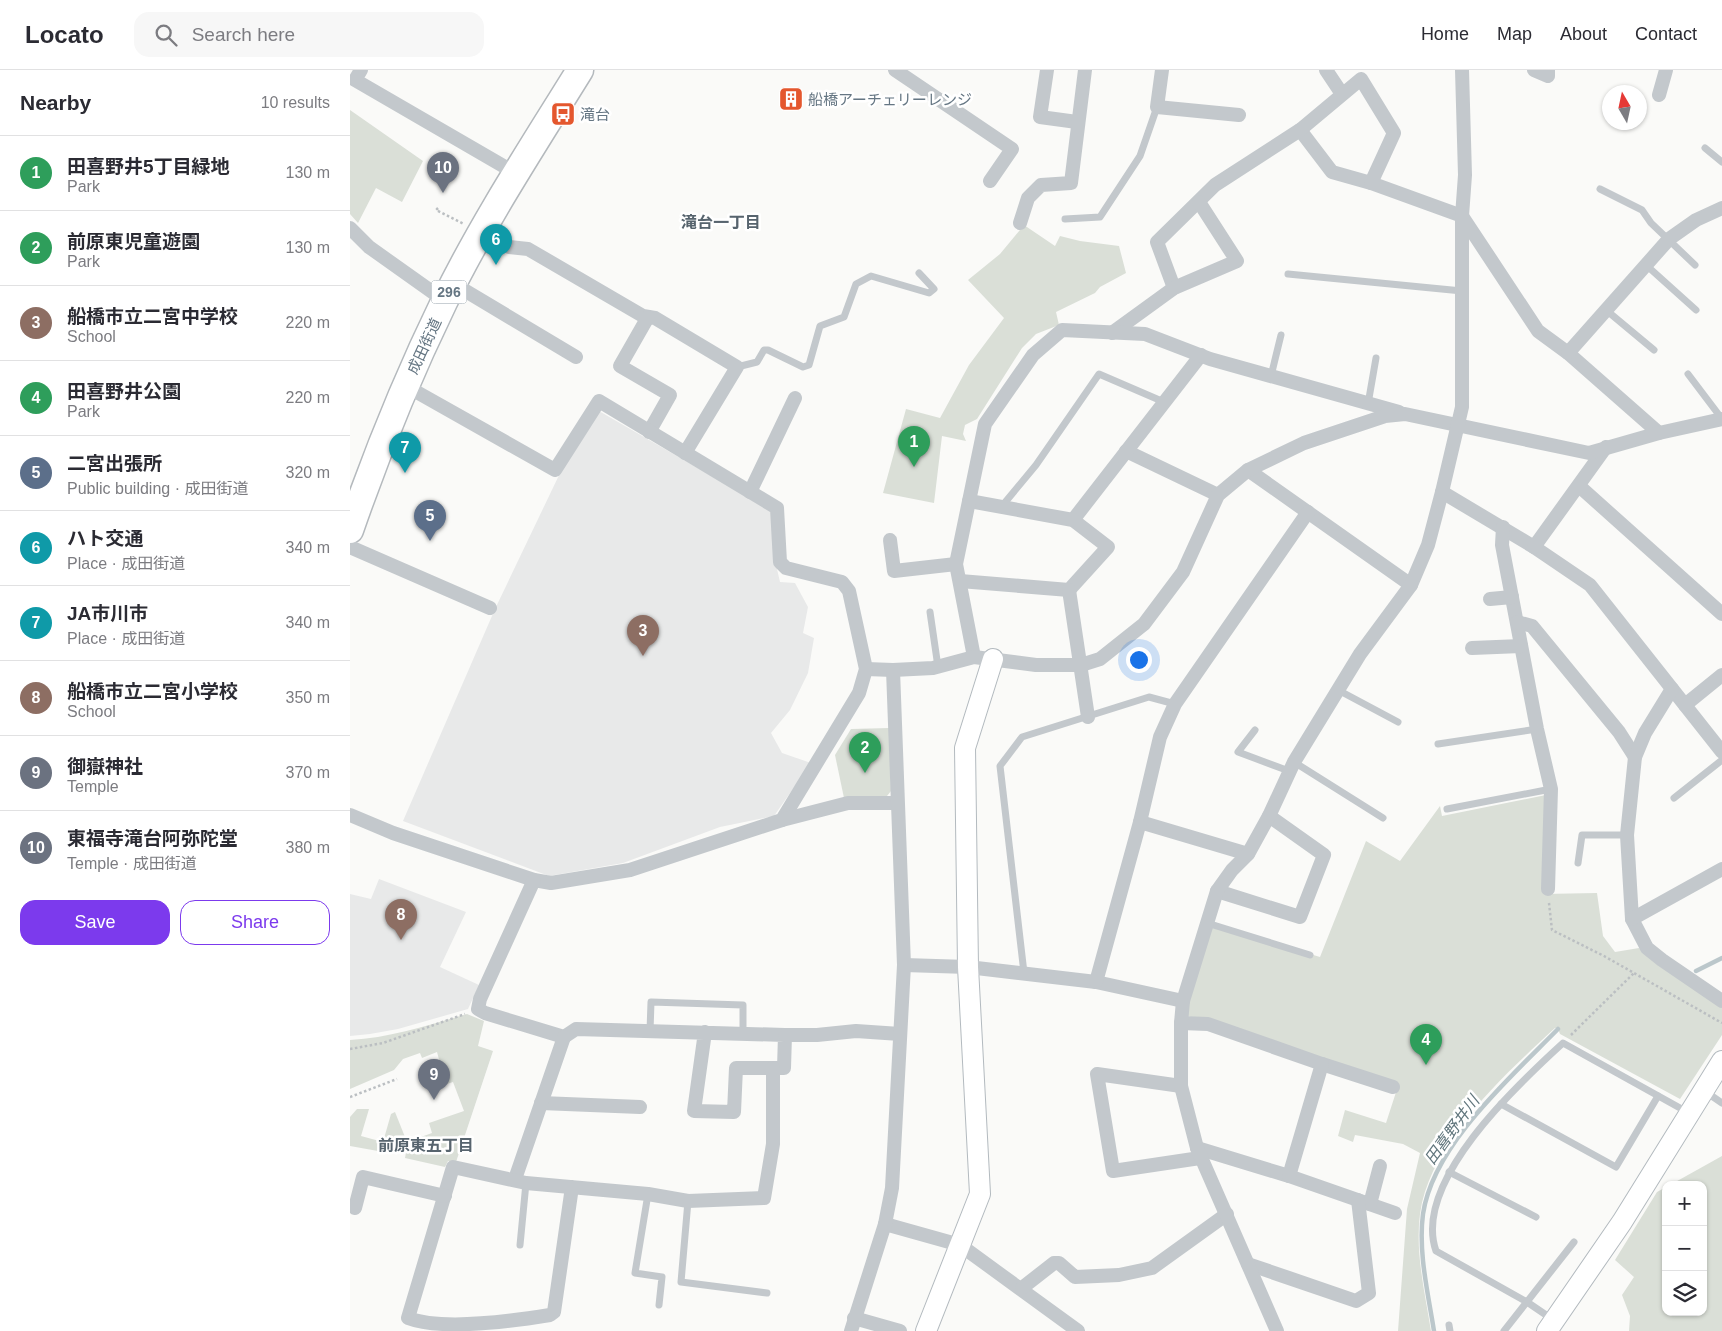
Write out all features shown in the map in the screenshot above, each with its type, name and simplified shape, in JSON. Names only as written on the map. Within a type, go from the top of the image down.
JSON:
[{"type":"highway","name":"成田街道","points":[[350,530],[355,496],[449,292],[475,227],[517,174],[580,70]]},
{"type":"street","points":[[361,70],[355,80],[517,174]]},
{"type":"street","points":[[895,70],[1012,149],[990,181]]},
{"type":"street","points":[[1047,70],[1040,116],[1078,122]]},
{"type":"street","points":[[1020,223],[1028,198],[1041,185],[1071,183],[1085,70]]},
{"type":"street","points":[[1162,70],[1156,107],[1240,115]]},
{"type":"street","points":[[1326,70],[1342,94]]},
{"type":"street","points":[[1278,1331],[1198,1153],[1181,1086],[1183,1001],[1217,891],[1232,870],[1248,854],[1269,816],[1292,766],[1360,654],[1411,585],[1428,545],[1442,492],[1456,425],[1462,407],[1462,216],[1465,174],[1462,70]]},
{"type":"street","points":[[1534,70],[1548,76],[1548,70]]},
{"type":"street","points":[[1659,95],[1666,70]]},
{"type":"street","points":[[1174,288],[1157,242],[1215,185],[1300,130],[1361,79],[1394,133],[1371,183]]},
{"type":"street","points":[[1300,130],[1332,172],[1371,183],[1462,216],[1538,331],[1568,353],[1659,432]]},
{"type":"street","points":[[1112,332],[1174,288],[1237,261],[1199,202]]},
{"type":"street","points":[[1568,353],[1669,239],[1696,220],[1722,208]]},
{"type":"street","points":[[475,227],[509,247],[528,249],[643,316],[655,318],[737,367],[685,453]]},
{"type":"street","points":[[350,228],[369,247],[449,292],[576,357]]},
{"type":"street","points":[[648,317],[620,366],[670,395],[649,432]]},
{"type":"street","points":[[926,1331],[980,1194],[968,967],[965,748],[983,658],[956,564],[985,424],[1032,355],[1062,330],[1146,334],[1201,355],[1405,414],[1589,453],[1659,432],[1722,419]]},
{"type":"street","points":[[1073,520],[1201,355]]},
{"type":"street","points":[[406,386],[555,470],[599,401],[777,508],[780,562],[786,568],[842,582],[848,591],[866,669],[859,693],[782,820]]},
{"type":"street","points":[[750,492],[795,398]]},
{"type":"street","points":[[866,669],[893,670],[938,667],[983,658],[1036,665],[1080,665],[1100,659],[1144,624],[1183,572],[1218,495],[1248,470],[1304,443],[1385,416],[1405,414]]},
{"type":"street","points":[[1534,547],[1606,447]]},
{"type":"street","points":[[1126,451],[1218,495]]},
{"type":"street","points":[[1248,470],[1411,585]]},
{"type":"street","points":[[1579,486],[1722,614]]},
{"type":"street","points":[[1442,492],[1503,527],[1590,585],[1722,752]]},
{"type":"street","points":[[969,501],[1073,520],[1108,547],[1069,590]]},
{"type":"street","points":[[1096,982],[1140,822],[1160,737],[1175,704],[1308,512]]},
{"type":"street","points":[[1503,527],[1502,545],[1537,729],[1551,789],[1548,889]]},
{"type":"street","points":[[890,540],[894,571],[956,564]]},
{"type":"street","points":[[350,547],[490,608]]},
{"type":"street","points":[[960,581],[1069,590]]},
{"type":"street","points":[[1069,590],[1088,717]]},
{"type":"street","points":[[1490,600],[1512,597]]},
{"type":"street","points":[[1517,622],[1532,626],[1619,732],[1635,756]]},
{"type":"street","points":[[1472,648],[1521,646]]},
{"type":"street","points":[[893,670],[904,965],[892,1188],[885,1224],[852,1325],[900,1331]]},
{"type":"street","points":[[1685,705],[1722,675]]},
{"type":"street","points":[[1672,688],[1635,756],[1627,835],[1632,919],[1647,948],[1722,1001]]},
{"type":"street","points":[[350,815],[393,833],[551,884],[630,870],[782,820],[848,804],[897,803]]},
{"type":"street","points":[[1217,891],[1300,917],[1324,855],[1269,816]]},
{"type":"street","points":[[1140,822],[1248,854]]},
{"type":"street","points":[[1632,919],[1722,869]]},
{"type":"street","points":[[534,880],[480,999],[478,1009],[485,1013],[564,1037]]},
{"type":"street","points":[[904,965],[968,967],[1096,982],[1183,1001]]},
{"type":"street","points":[[1181,1023],[1208,1024],[1393,1087]]},
{"type":"street","points":[[521,1181],[541,1103],[564,1037],[576,1030],[785,1035],[817,1035],[856,1031],[900,1034]]},
{"type":"street","points":[[705,1032],[694,1111],[734,1112],[736,1068],[784,1068],[785,1035]]},
{"type":"street","points":[[1288,1176],[1322,1064]]},
{"type":"street","points":[[1551,1326],[1622,1222],[1721,1064]]},
{"type":"street","points":[[572,1187],[554,1312],[550,1315],[511,1322],[465,1326],[416,1327],[408,1318],[453,1167],[521,1181],[648,1194],[688,1201],[764,1198],[773,1144],[773,1068]]},
{"type":"street","points":[[1181,1086],[1097,1074],[1113,1171],[1198,1153],[1288,1176],[1395,1213]]},
{"type":"street","points":[[541,1103],[640,1108]]},
{"type":"street","points":[[1248,1264],[1356,1301],[1369,1293],[1364,1202],[1380,1166]]},
{"type":"street","points":[[355,1208],[363,1177],[445,1196]]},
{"type":"street","points":[[1022,1288],[1054,1263],[1060,1263],[1075,1277],[1119,1275],[1152,1268],[1226,1214]]},
{"type":"street","points":[[885,1224],[960,1244],[1078,1331]]},
{"type":"lane","points":[[1065,219],[1100,217],[1140,156],[1156,107]]},
{"type":"lane","points":[[1705,148],[1722,162]]},
{"type":"lane","points":[[1600,189],[1642,210],[1651,223],[1695,264]]},
{"type":"lane","points":[[1646,265],[1696,310]]},
{"type":"lane","points":[[737,367],[756,362],[764,350],[768,350],[803,367],[809,365],[820,326],[844,317],[856,284],[871,276],[929,293],[934,289],[919,274]]},
{"type":"lane","points":[[1288,274],[1462,291]]},
{"type":"lane","points":[[1606,310],[1654,350]]},
{"type":"lane","points":[[1271,376],[1281,335]]},
{"type":"lane","points":[[1368,404],[1376,358]]},
{"type":"lane","points":[[1002,506],[1036,465],[1099,374],[1164,402]]},
{"type":"lane","points":[[1688,374],[1722,419]]},
{"type":"lane","points":[[930,612],[938,667]]},
{"type":"lane","points":[[1338,690],[1398,722]]},
{"type":"lane","points":[[1024,973],[1000,766],[1022,737],[1149,697],[1175,704]]},
{"type":"lane","points":[[1438,744],[1537,729]]},
{"type":"lane","points":[[1255,730],[1238,752],[1292,766],[1383,818]]},
{"type":"lane","points":[[1674,798],[1722,760]]},
{"type":"lane","points":[[1446,809],[1551,789]]},
{"type":"lane","points":[[1578,863],[1582,835],[1627,835]]},
{"type":"lane","points":[[1207,923],[1310,955]]},
{"type":"lane","points":[[650,1031],[650,1002],[743,1005],[743,1034]]},
{"type":"lane","points":[[1551,1326],[1527,1302],[1436,1251],[1433,1242],[1434,1214],[1441,1189],[1449,1172],[1482,1124],[1563,1043],[1690,1113]]},
{"type":"lane","points":[[1703,1091],[1722,1103]]},
{"type":"lane","points":[[1502,1104],[1616,1168],[1658,1096]]},
{"type":"lane","points":[[1449,1172],[1536,1217]]},
{"type":"lane","points":[[520,1245],[521,1181]]},
{"type":"lane","points":[[648,1194],[635,1273],[662,1276],[658,1305]]},
{"type":"lane","points":[[688,1201],[681,1282],[768,1293]]},
{"type":"lane","points":[[1504,1331],[1574,1242]]},
{"type":"path","points":[[438,208],[436,210],[475,227]]},
{"type":"path","points":[[1548,889],[1552,930],[1634,972],[1722,1023]]},
{"type":"path","points":[[1563,1043],[1634,972]]},
{"type":"path","points":[[350,1049],[382,1043],[478,1009]]},
{"type":"path","points":[[350,1097],[397,1079]]},
{"type":"shaded area","points":[[350,110],[423,161],[402,202],[376,188],[358,223],[350,214]]},
{"type":"shaded area","points":[[1024,225],[1055,246],[1060,236],[1080,241],[1119,246],[1126,273],[1100,287],[1095,293],[1056,312],[1059,325],[1036,334],[1022,348],[977,419],[965,425],[963,434],[966,441],[942,436],[934,503],[883,493],[906,409],[940,418],[969,365],[1004,318],[968,280],[1000,254]]},
{"type":"shaded area","points":[[599,411],[774,512],[777,569],[780,582],[795,583],[808,607],[803,633],[814,638],[808,673],[790,710],[771,733],[782,753],[811,763],[774,816],[720,827],[623,863],[549,876],[403,821],[495,609],[561,471]]},
{"type":"shaded area","points":[[889,728],[891,791],[887,796],[844,798],[835,755],[851,729]]},
{"type":"shaded area","points":[[1546,795],[1543,894],[1597,893],[1603,936],[1615,952],[1639,948],[1722,1008],[1722,1035],[1680,1099],[1560,1034],[1558,1029],[1555,1028],[1514,1067],[1472,1112],[1438,1161],[1427,1187],[1420,1214],[1419,1229],[1421,1273],[1431,1331],[1398,1331],[1407,1209],[1420,1153],[1403,1144],[1355,1135],[1353,1142],[1338,1136],[1345,1110],[1386,1123],[1398,1086],[1182,1014],[1207,923],[1320,957],[1366,841],[1400,861],[1440,806],[1442,816]]},
{"type":"shaded area","points":[[379,879],[466,912],[440,967],[479,985],[468,1009],[398,1029],[350,1036],[350,894],[371,899]]},
{"type":"shaded area","points":[[467,1014],[484,1021],[478,1046],[493,1051],[456,1162],[448,1161],[445,1167],[405,1158],[407,1147],[392,1143],[389,1153],[350,1146],[350,1117],[357,1109],[369,1109],[361,1136],[383,1142],[391,1114],[395,1112],[407,1142],[432,1133],[429,1123],[464,1111],[453,1082],[431,1089],[428,1079],[431,1078],[428,1072],[441,1067],[437,1052],[422,1058],[420,1053],[403,1059],[394,1070],[350,1089],[350,1040],[394,1034]]},
{"type":"shaded area","points":[[1722,1156],[1722,1331],[1629,1331],[1630,1316],[1622,1295],[1634,1277],[1615,1260],[1657,1192],[1662,1189],[1662,1316],[1707,1316],[1707,1181],[1677,1181]]},
{"type":"waterway","name":"田喜野井川","points":[[1696,971],[1722,958]]},
{"type":"waterway","name":"田喜野井川","points":[[1434,1331],[1424,1272],[1422,1243],[1423,1214],[1430,1188],[1442,1163],[1458,1138],[1477,1114],[1497,1090],[1558,1029]]},
{"type":"place","name":"船橋アーチェリーレンジ","points":[[791,99]]},
{"type":"place","name":"滝台","points":[[563,114]]},
{"type":"place","name":"東福寺滝台阿弥陀堂","points":[[443,193]]},
{"type":"place","name":"ハト交通","points":[[496,265]]},
{"type":"place","name":"田喜野井5丁目緑地","points":[[914,467]]},
{"type":"place","name":"JA市川市","points":[[405,473]]},
{"type":"place","name":"二宮出張所","points":[[430,541]]},
{"type":"place","name":"船橋市立二宮中学校","points":[[643,656]]},
{"type":"place","name":"前原東児童遊園","points":[[865,773]]},
{"type":"place","name":"船橋市立二宮小学校","points":[[401,940]]},
{"type":"place","name":"田喜野井公園","points":[[1426,1065]]},
{"type":"place","name":"御嶽神社","points":[[434,1100]]},
{"type":"district","name":"滝台一丁目","points":[[721,222]]},
{"type":"district","name":"前原東五丁目","points":[[426,1145]]}]
